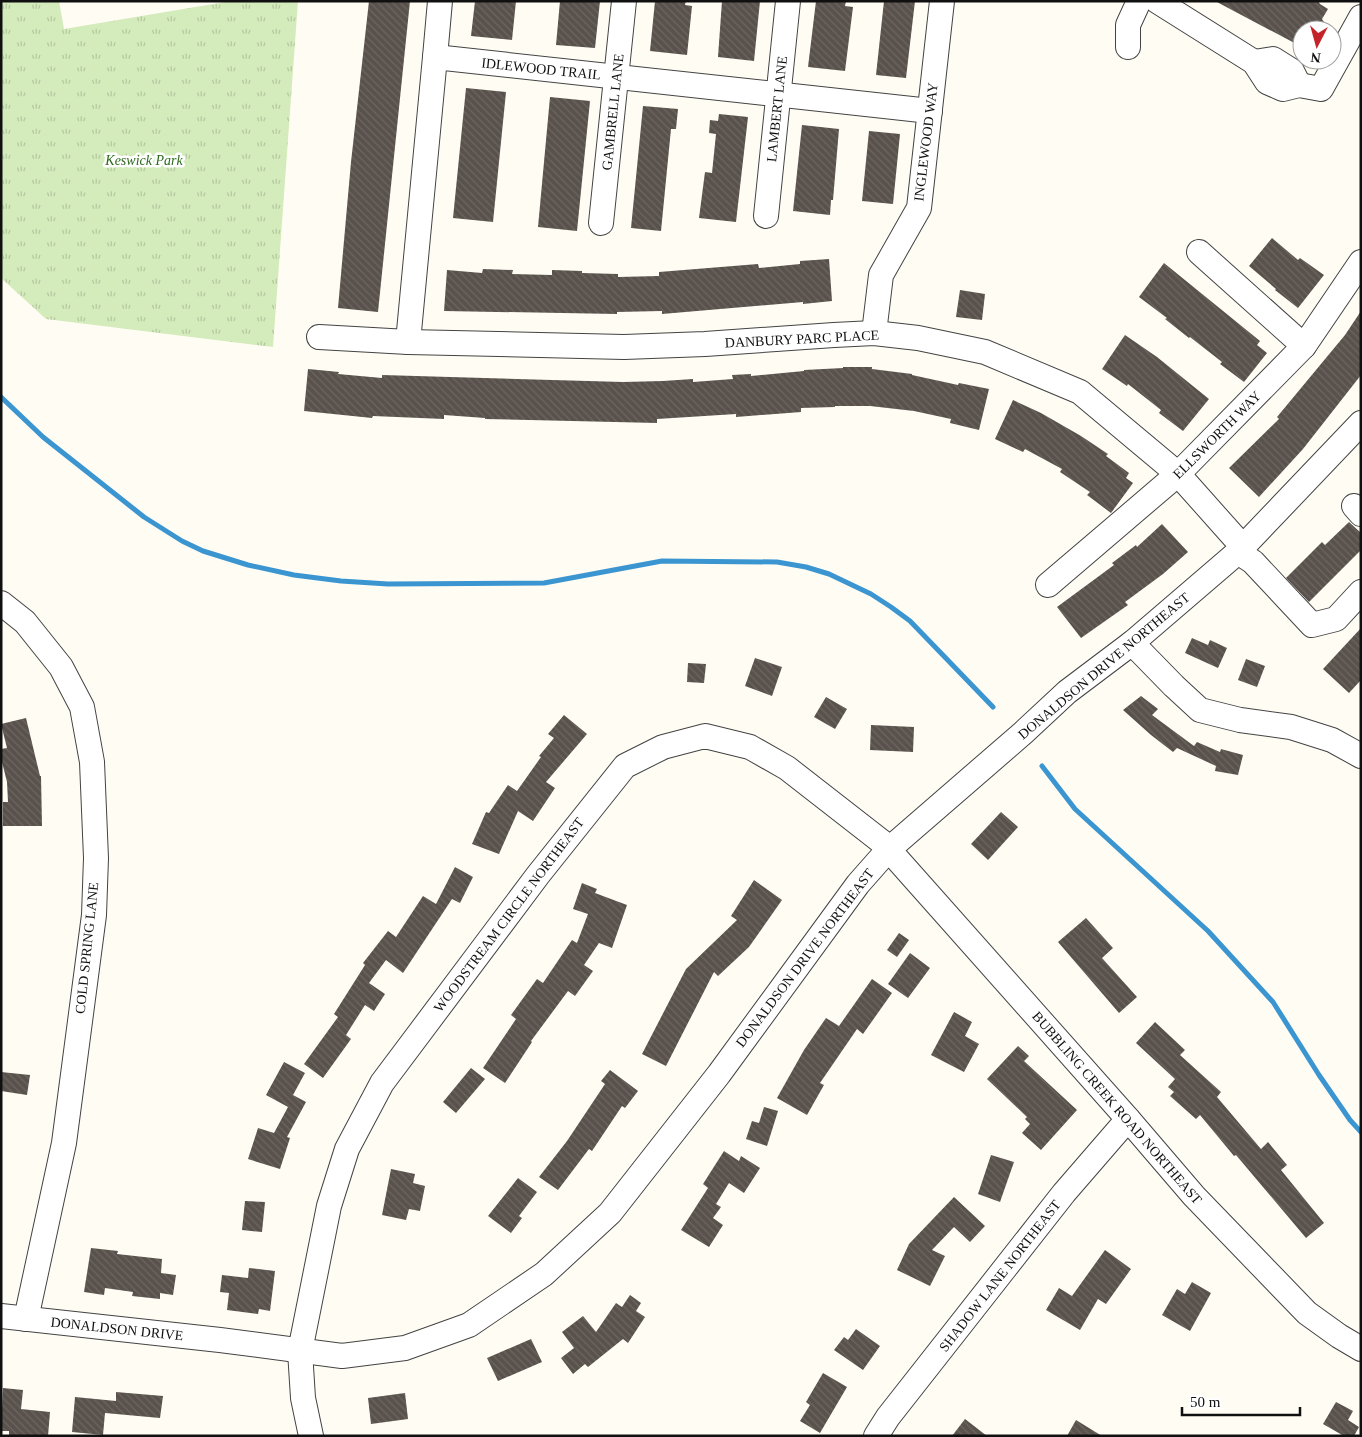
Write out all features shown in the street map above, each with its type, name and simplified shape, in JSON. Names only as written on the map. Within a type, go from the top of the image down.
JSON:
[{"type":"street","points":[[408,342],[440,1]]},
{"type":"street","name":"GAMBRELL LANE","points":[[601,224],[624,1]]},
{"type":"street","name":"LAMBERT LANE","points":[[766,216],[788,1]]},
{"type":"street","name":"INGLEWOOD WAY","points":[[874,334],[881,275],[918,208],[942,1]]},
{"type":"street","points":[[1128,47],[1128,25],[1139,1]]},
{"type":"street","points":[[1156,1],[1254,62],[1267,82],[1283,89],[1299,85],[1321,89],[1361,17]]},
{"type":"street","name":"IDLEWOOD TRAIL","points":[[436,58],[930,111]]},
{"type":"street","points":[[1199,252],[1304,346]]},
{"type":"street","name":"ELLSWORTH WAY","points":[[1048,585],[1178,474],[1304,346],[1361,262]]},
{"type":"street","name":"DANBURY PARC PLACE","points":[[320,337],[408,342],[624,347],[706,344],[920,330],[985,352],[1080,392],[1178,474],[1240,549],[1312,625],[1336,618],[1361,592]]},
{"type":"street","name":"DONALDSON DRIVE NORTHEAST","points":[[232,1342],[342,1356],[405,1348],[469,1325],[544,1274],[610,1213],[719,1074],[858,884],[888,850],[1023,733],[1067,692],[1132,643],[1240,549],[1361,423]]},
{"type":"street","name":"COLD SPRING LANE","points":[[1,603],[24,622],[61,667],[82,708],[92,762],[96,858],[94,915],[64,1143],[26,1319]]},
{"type":"street","points":[[1132,643],[1200,710],[1240,720],[1291,727],[1332,740],[1361,756]]},
{"type":"street","name":"WOODSTREAM CIRCLE NORTHEAST","points":[[311,1436],[303,1398],[300,1351],[329,1206],[347,1149],[382,1083],[538,875],[625,766],[663,747],[705,736],[750,747],[788,768],[882,842],[888,850]]},
{"type":"street","name":"BUBBLING CREEK ROAD NORTHEAST","points":[[888,850],[1128,1119],[1194,1196],[1307,1314],[1361,1349]]},
{"type":"street","name":"SHADOW LANE NORTHEAST","points":[[876,1436],[888,1417],[1064,1193],[1128,1119]]},
{"type":"street","name":"DONALDSON DRIVE","points":[[1,1316],[232,1342]]},
{"type":"green space","name":"Keswick Park","points":[[1,1],[59,1],[64,29],[231,1],[298,1],[273,347],[46,319],[1,278]]},
{"type":"building","points":[[369,1],[410,1],[378,312],[338,308],[351,162]]},
{"type":"building","points":[[475,1],[516,1],[512,40],[471,36]]},
{"type":"building","points":[[560,1],[600,1],[595,48],[556,45]]},
{"type":"building","points":[[655,1],[686,1],[685,5],[692,6],[687,55],[650,51]]},
{"type":"building","points":[[722,1],[760,1],[754,61],[718,57]]},
{"type":"building","points":[[816,1],[846,1],[845,6],[853,7],[845,71],[808,67]]},
{"type":"building","points":[[884,1],[915,1],[906,78],[876,75]]},
{"type":"building","points":[[1215,1],[1318,1],[1328,9],[1323,20],[1292,20],[1292,42]]},
{"type":"building","points":[[466,88],[506,92],[493,222],[453,218]]},
{"type":"building","points":[[550,97],[590,101],[577,231],[538,227]]},
{"type":"building","points":[[643,106],[678,109],[676,129],[671,129],[661,231],[631,228]]},
{"type":"building","points":[[719,114],[748,117],[736,222],[699,218],[705,172],[712,173],[716,134],[709,133],[710,120],[718,121]]},
{"type":"building","points":[[802,125],[839,129],[830,215],[793,211]]},
{"type":"building","points":[[869,131],[900,134],[893,204],[862,201]]},
{"type":"building","points":[[1272,238],[1298,260],[1300,258],[1324,275],[1298,308],[1249,266]]},
{"type":"building","points":[[829,259],[832,301],[662,314],[662,311],[617,312],[617,314],[444,311],[447,270],[482,273],[483,269],[513,270],[512,274],[552,275],[552,270],[618,274],[618,277],[659,276],[659,272],[758,264],[759,268],[800,264],[800,261]]},
{"type":"building","points":[[1164,263],[1260,341],[1257,345],[1267,353],[1244,382],[1220,364],[1222,362],[1139,297]]},
{"type":"building","points":[[960,290],[985,294],[982,320],[956,317]]},
{"type":"building","points":[[1361,311],[1361,375],[1303,449],[1259,497],[1229,468],[1279,419],[1277,417],[1345,335]]},
{"type":"building","points":[[1125,335],[1157,357],[1209,399],[1183,431],[1159,413],[1161,410],[1128,384],[1127,386],[1102,369]]},
{"type":"building","points":[[843,367],[872,367],[872,369],[912,374],[958,385],[959,383],[989,389],[979,430],[950,423],[951,419],[914,411],[870,406],[801,408],[801,412],[736,417],[736,414],[657,419],[657,423],[485,419],[444,415],[444,419],[373,416],[372,418],[304,411],[308,369],[382,378],[382,375],[623,382],[693,379],[693,382],[733,379],[732,375],[751,374],[751,376]]},
{"type":"building","points":[[1013,400],[1041,413],[1081,436],[1108,454],[1106,456],[1129,473],[1126,478],[1133,483],[1111,513],[1087,495],[1090,492],[1060,472],[1062,469],[1025,449],[1023,452],[995,439]]},
{"type":"building","points":[[1349,522],[1361,533],[1361,550],[1309,602],[1286,578],[1322,542],[1325,545]]},
{"type":"building","points":[[1162,524],[1188,552],[1163,574],[1125,602],[1128,605],[1081,638],[1057,607],[1114,565],[1112,563],[1136,545],[1137,547]]},
{"type":"building","points":[[1361,628],[1361,680],[1349,693],[1323,669]]},
{"type":"building","points":[[1192,638],[1208,645],[1210,640],[1227,648],[1218,668],[1185,653]]},
{"type":"building","points":[[755,658],[782,667],[772,696],[745,686]]},
{"type":"building","points":[[1246,659],[1265,666],[1257,687],[1238,680]]},
{"type":"building","points":[[688,663],[706,664],[704,683],[687,682]]},
{"type":"building","points":[[1141,696],[1158,709],[1152,715],[1194,746],[1197,742],[1220,752],[1221,749],[1243,755],[1238,775],[1215,771],[1216,766],[1177,748],[1173,752],[1151,735],[1123,710]]},
{"type":"building","points":[[826,697],[847,709],[835,729],[814,717]]},
{"type":"building","points":[[564,715],[587,734],[546,782],[555,788],[533,821],[518,811],[499,854],[472,844],[486,812],[489,813],[508,785],[517,791],[541,757],[539,756],[554,738],[548,734]]},
{"type":"building","points":[[26,718],[41,776],[42,826],[3,826],[3,802],[8,802],[7,782],[1,758],[1,749],[7,748],[1,724]]},
{"type":"building","points":[[871,725],[914,727],[913,752],[870,750]]},
{"type":"building","points":[[1001,812],[1018,827],[988,860],[971,844]]},
{"type":"building","points":[[455,867],[473,877],[460,903],[452,899],[403,973],[386,960],[369,983],[385,994],[374,1011],[365,1005],[346,1035],[351,1039],[323,1078],[304,1064],[338,1017],[334,1014],[365,965],[363,963],[388,931],[396,937],[423,896],[436,904]]},
{"type":"building","points":[[754,880],[782,900],[749,947],[718,976],[714,972],[666,1066],[642,1054],[686,969],[737,920],[731,916]]},
{"type":"building","points":[[582,883],[597,889],[595,893],[627,905],[612,948],[599,943],[584,965],[593,971],[575,996],[568,991],[531,1041],[505,1083],[483,1068],[516,1019],[511,1015],[537,979],[543,983],[572,940],[577,943],[588,914],[573,909]]},
{"type":"building","points":[[1086,918],[1113,948],[1102,958],[1137,997],[1119,1013],[1058,942]]},
{"type":"building","points":[[899,933],[909,940],[897,957],[887,950]]},
{"type":"building","points":[[910,953],[930,968],[908,998],[888,984]]},
{"type":"building","points":[[872,979],[892,993],[863,1034],[857,1029],[820,1083],[824,1085],[807,1115],[777,1098],[804,1050],[826,1018],[839,1026]]},
{"type":"building","points":[[954,1012],[972,1022],[965,1036],[979,1044],[964,1072],[931,1055]]},
{"type":"building","points":[[1155,1022],[1185,1050],[1180,1055],[1221,1092],[1217,1097],[1261,1149],[1268,1142],[1287,1165],[1281,1170],[1324,1223],[1306,1238],[1200,1115],[1196,1119],[1170,1096],[1174,1092],[1168,1087],[1175,1079],[1136,1043]]},
{"type":"building","points":[[1018,1046],[1029,1056],[1024,1061],[1077,1110],[1041,1150],[1022,1133],[1030,1124],[1025,1119],[1027,1117],[987,1079]]},
{"type":"building","points":[[284,1062],[305,1073],[293,1095],[306,1102],[287,1137],[290,1138],[280,1169],[248,1159],[258,1128],[274,1133],[288,1107],[266,1095]]},
{"type":"building","points":[[471,1068],[485,1079],[456,1113],[443,1102]]},
{"type":"building","points":[[610,1070],[638,1091],[625,1108],[622,1106],[592,1151],[589,1149],[558,1190],[539,1177],[567,1141],[605,1084],[601,1081]]},
{"type":"building","points":[[1,1072],[30,1075],[27,1095],[1,1091]]},
{"type":"building","points":[[764,1107],[778,1111],[767,1146],[746,1139],[752,1121],[759,1123]]},
{"type":"building","points":[[724,1151],[739,1161],[741,1156],[760,1168],[744,1193],[729,1183],[716,1204],[721,1207],[713,1218],[723,1225],[709,1247],[681,1230],[708,1188],[703,1184]]},
{"type":"building","points":[[991,1155],[1014,1162],[1000,1202],[978,1194]]},
{"type":"building","points":[[391,1169],[415,1174],[413,1183],[425,1186],[420,1211],[409,1209],[406,1220],[382,1215]]},
{"type":"building","points":[[518,1178],[537,1192],[519,1216],[522,1218],[511,1233],[488,1216]]},
{"type":"building","points":[[954,1197],[985,1226],[970,1242],[954,1227],[932,1250],[945,1256],[930,1286],[897,1270],[909,1244]]},
{"type":"building","points":[[245,1201],[265,1202],[262,1232],[242,1230]]},
{"type":"building","points":[[91,1248],[118,1251],[117,1254],[162,1259],[161,1273],[176,1275],[173,1295],[160,1293],[160,1299],[132,1296],[133,1292],[105,1288],[104,1295],[84,1292]]},
{"type":"building","points":[[1105,1250],[1131,1269],[1106,1304],[1098,1299],[1080,1330],[1046,1310],[1059,1288],[1072,1296]]},
{"type":"building","points":[[249,1268],[275,1271],[270,1311],[259,1309],[258,1314],[227,1310],[229,1293],[220,1292],[222,1275],[248,1278]]},
{"type":"building","points":[[1192,1282],[1211,1293],[1190,1331],[1162,1315],[1177,1289],[1185,1294]]},
{"type":"building","points":[[630,1295],[641,1303],[636,1311],[645,1317],[628,1343],[623,1339],[588,1367],[585,1364],[573,1374],[561,1358],[574,1348],[562,1332],[583,1316],[596,1332],[616,1303],[622,1307]]},
{"type":"building","points":[[856,1329],[880,1346],[863,1370],[834,1350],[844,1337],[848,1340]]},
{"type":"building","points":[[531,1339],[542,1362],[498,1381],[487,1358]]},
{"type":"building","points":[[823,1373],[847,1387],[820,1433],[800,1421],[810,1405],[806,1402]]},
{"type":"building","points":[[3,1388],[23,1390],[21,1409],[50,1412],[48,1436],[9,1436],[9,1431],[1,1431]]},
{"type":"building","points":[[116,1392],[163,1396],[160,1418],[105,1413],[103,1435],[72,1432],[75,1397],[116,1401]]},
{"type":"building","points":[[405,1393],[408,1419],[371,1424],[368,1398]]},
{"type":"building","points":[[1336,1402],[1353,1411],[1348,1420],[1359,1427],[1354,1436],[1344,1436],[1323,1424]]},
{"type":"building","points":[[965,1419],[987,1436],[952,1436]]},
{"type":"building","points":[[1076,1420],[1102,1436],[1067,1436]]},
{"type":"waterway","points":[[1,397],[43,437],[144,517],[182,541],[203,551],[248,565],[294,575],[388,584],[544,583],[662,561],[777,562],[806,567],[829,574],[871,594],[910,621],[993,707]]},
{"type":"waterway","points":[[1042,766],[1075,809],[1208,931],[1273,1002],[1319,1075],[1350,1120],[1361,1132]]}]
